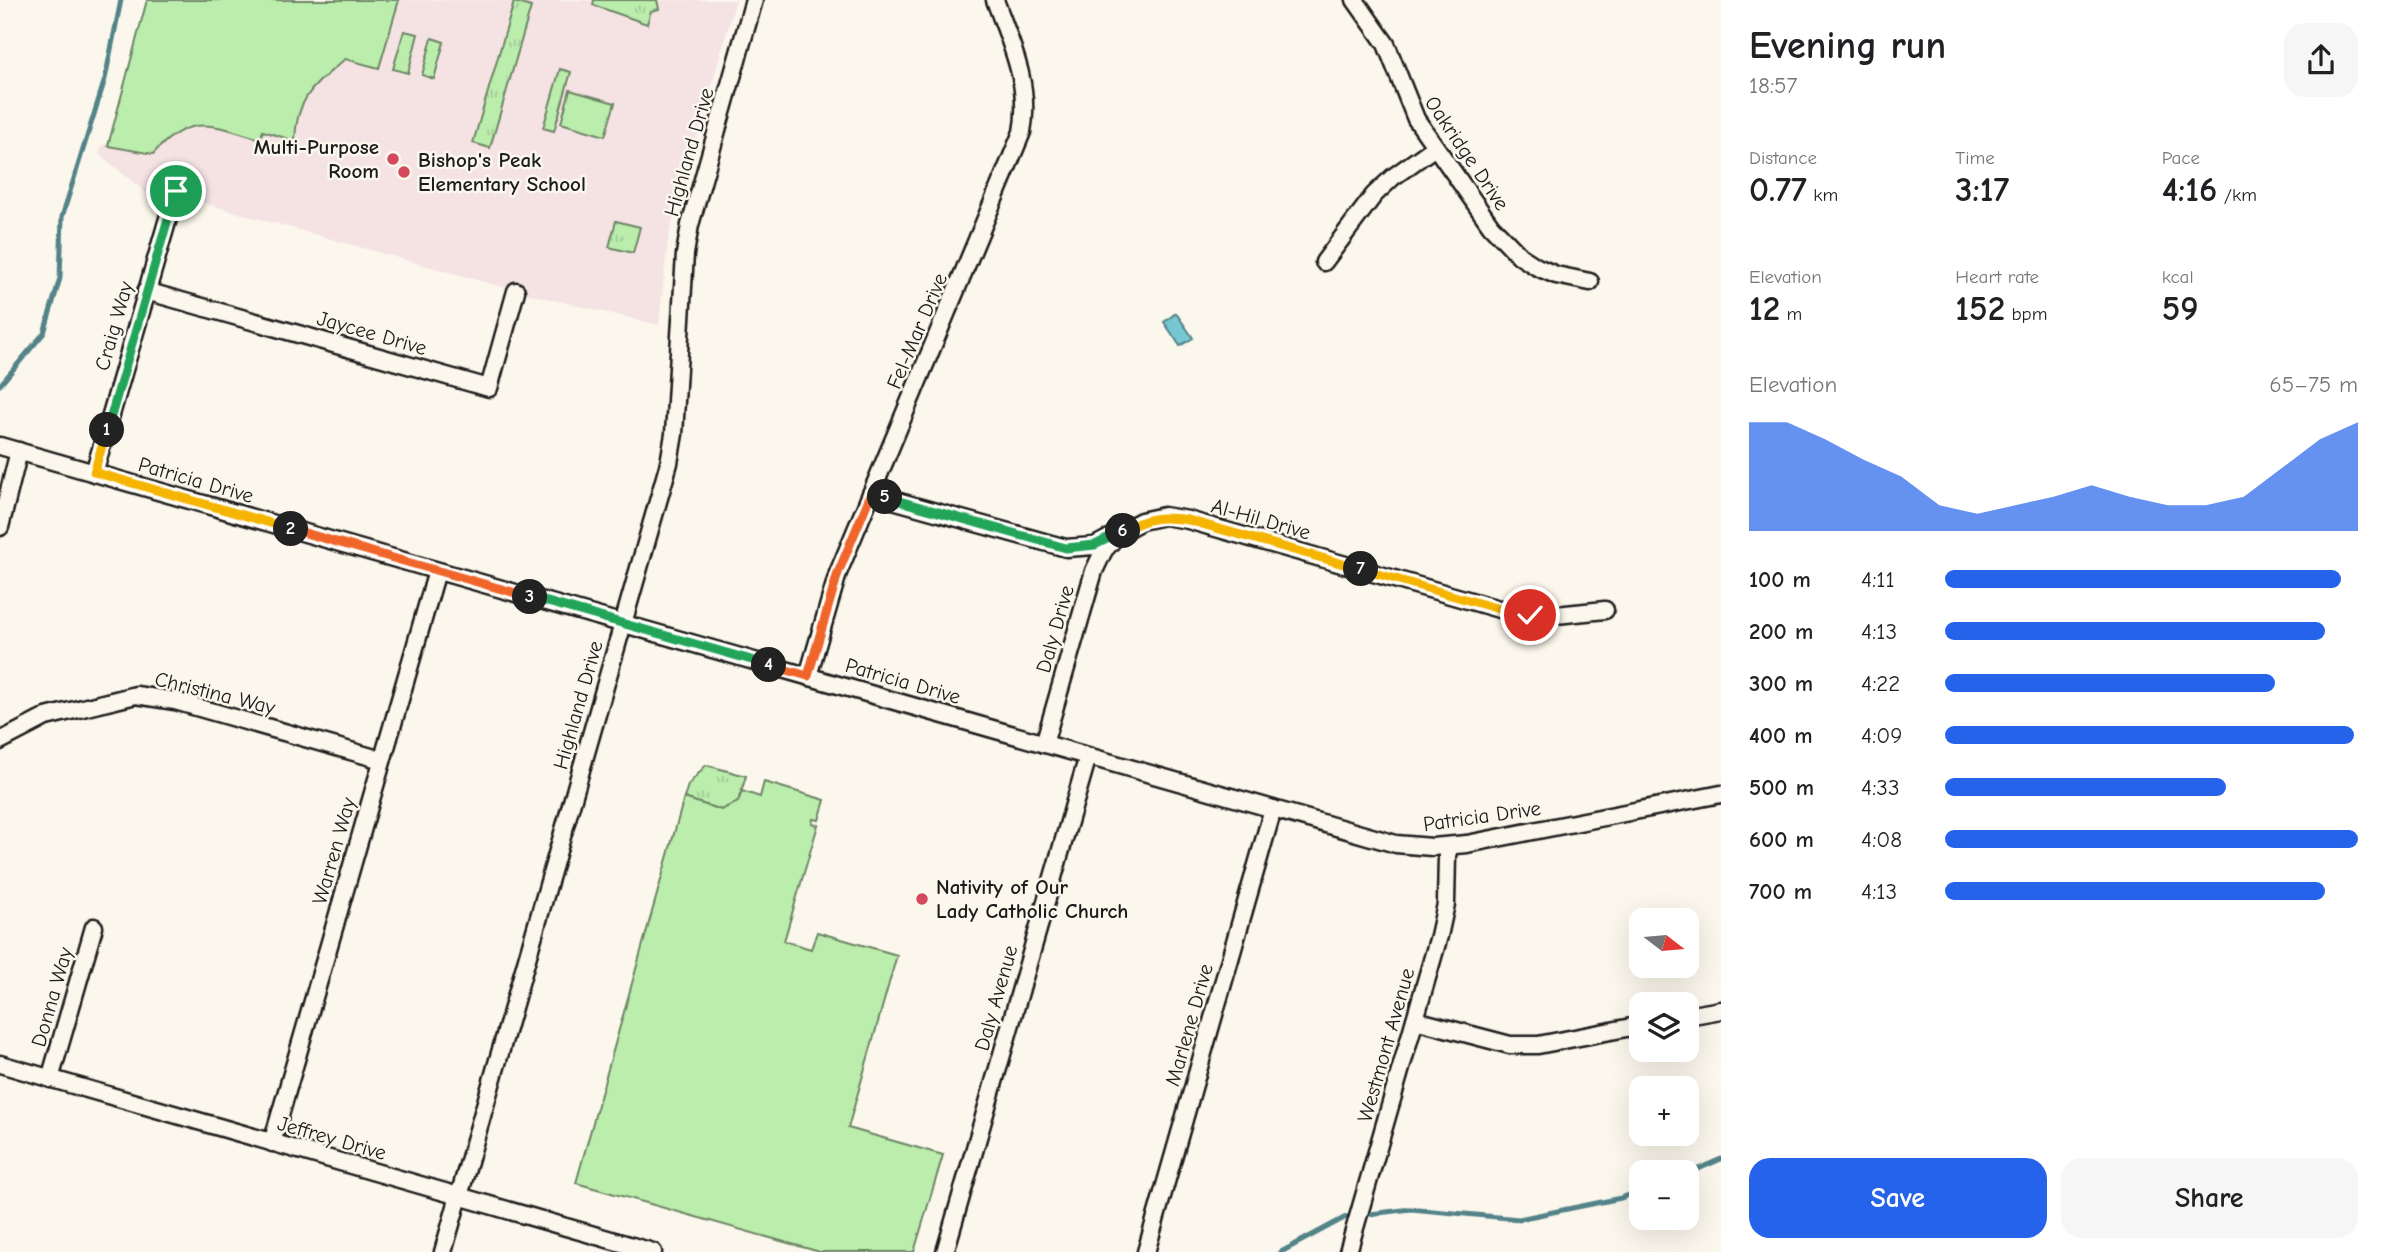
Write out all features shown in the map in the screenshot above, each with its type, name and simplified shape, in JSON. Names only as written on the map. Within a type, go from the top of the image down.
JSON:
[{"type":"street","name":"Highland Drive","points":[[443,1252],[668,463],[672,443],[685,254],[690,225],[754,0]]},
{"type":"street","name":"Fel-Mar Drive","points":[[808,676],[838,573],[1022,132],[1025,116],[1023,81],[995,0]]},
{"type":"street","name":"Oakridge Drive","points":[[1355,0],[1386,44],[1395,62],[1407,101],[1435,147],[1490,226],[1520,256],[1537,267],[1556,275],[1590,282]]},
{"type":"street","points":[[1324,262],[1374,195],[1435,147]]},
{"type":"street","name":"Craig Way","points":[[94,472],[176,191]]},
{"type":"street","name":"Jaycee Drive","points":[[146,291],[489,388],[516,291]]},
{"type":"street","name":"Patricia Drive","points":[[0,446],[1396,844],[1450,846],[1721,794]]},
{"type":"street","points":[[0,527],[19,451]]},
{"type":"street","name":"Al-Hil Drive","points":[[871,494],[1066,548],[1095,545],[1141,521],[1164,516],[1188,520],[1499,609],[1546,616],[1605,610]]},
{"type":"street","name":"Daly Drive","points":[[1044,744],[1094,571],[1104,550],[1120,532]]},
{"type":"street","name":"Warren Way","points":[[272,1143],[437,571]]},
{"type":"street","name":"Christina Way","points":[[0,741],[46,717],[136,695],[175,701],[382,760]]},
{"type":"street","name":"Daly Avenue","points":[[945,1252],[1088,756]]},
{"type":"street","name":"Marlene Drive","points":[[1146,1252],[1273,809]]},
{"type":"street","name":"Westmont Avenue","points":[[1348,1252],[1446,904],[1447,855],[1450,846]]},
{"type":"street","name":"Donna Way","points":[[50,1079],[94,927]]},
{"type":"street","points":[[1699,1014],[1721,1010]]},
{"type":"street","points":[[1415,1020],[1510,1045],[1538,1045],[1629,1028]]},
{"type":"street","name":"Jeffrey Drive","points":[[0,1064],[653,1252]]},
{"type":"shaded area","name":"Bishop's Peak Elementary School","points":[[147,0],[736,0],[668,239],[659,325],[516,291],[192,200],[176,191],[157,202],[99,154],[102,145],[108,145]]},
{"type":"green space","points":[[147,0],[399,0],[379,68],[345,59],[334,68],[316,85],[303,103],[296,126],[295,141],[263,131],[260,139],[215,127],[191,127],[166,141],[153,154],[108,146]]},
{"type":"green space","points":[[594,0],[657,0],[659,9],[651,11],[647,24],[593,5]]},
{"type":"green space","points":[[514,2],[531,7],[490,148],[473,143]]},
{"type":"green space","points":[[404,31],[418,34],[408,73],[393,69]]},
{"type":"green space","points":[[432,38],[444,42],[434,79],[422,75]]},
{"type":"green space","points":[[560,69],[571,72],[554,131],[543,128]]},
{"type":"green space","points":[[570,90],[615,103],[605,136],[561,123]]},
{"type":"green space","points":[[616,221],[640,227],[633,253],[609,247]]},
{"type":"green space","points":[[706,765],[746,776],[738,802],[721,810],[684,798],[688,785]]},
{"type":"green space","points":[[764,782],[825,800],[819,820],[813,819],[812,823],[818,825],[784,941],[811,949],[817,932],[897,955],[848,1128],[943,1155],[914,1252],[820,1252],[576,1183],[684,798],[721,810],[738,802],[742,791],[760,797]]},
{"type":"water","points":[[1176,313],[1193,338],[1180,346],[1164,322]]},
{"type":"waterway","points":[[0,385],[44,333],[60,278],[62,217],[105,79],[121,0]]},
{"type":"waterway","points":[[1699,1169],[1721,1159]]},
{"type":"waterway","points":[[1281,1252],[1346,1217],[1411,1209],[1519,1219],[1629,1195]]},
{"type":"place","name":"Multi-Purpose Room","points":[[393,159]]},
{"type":"place","name":"Bishop's Peak Elementary School","points":[[404,172]]},
{"type":"place","name":"Nativity of Our Lady Catholic Church","points":[[922,899]]},
{"type":"route","points":[[176,191],[94,472],[808,676],[838,573],[871,494],[1066,548],[1095,545],[1141,521],[1164,516],[1188,520],[1499,609],[1530,615]]}]
